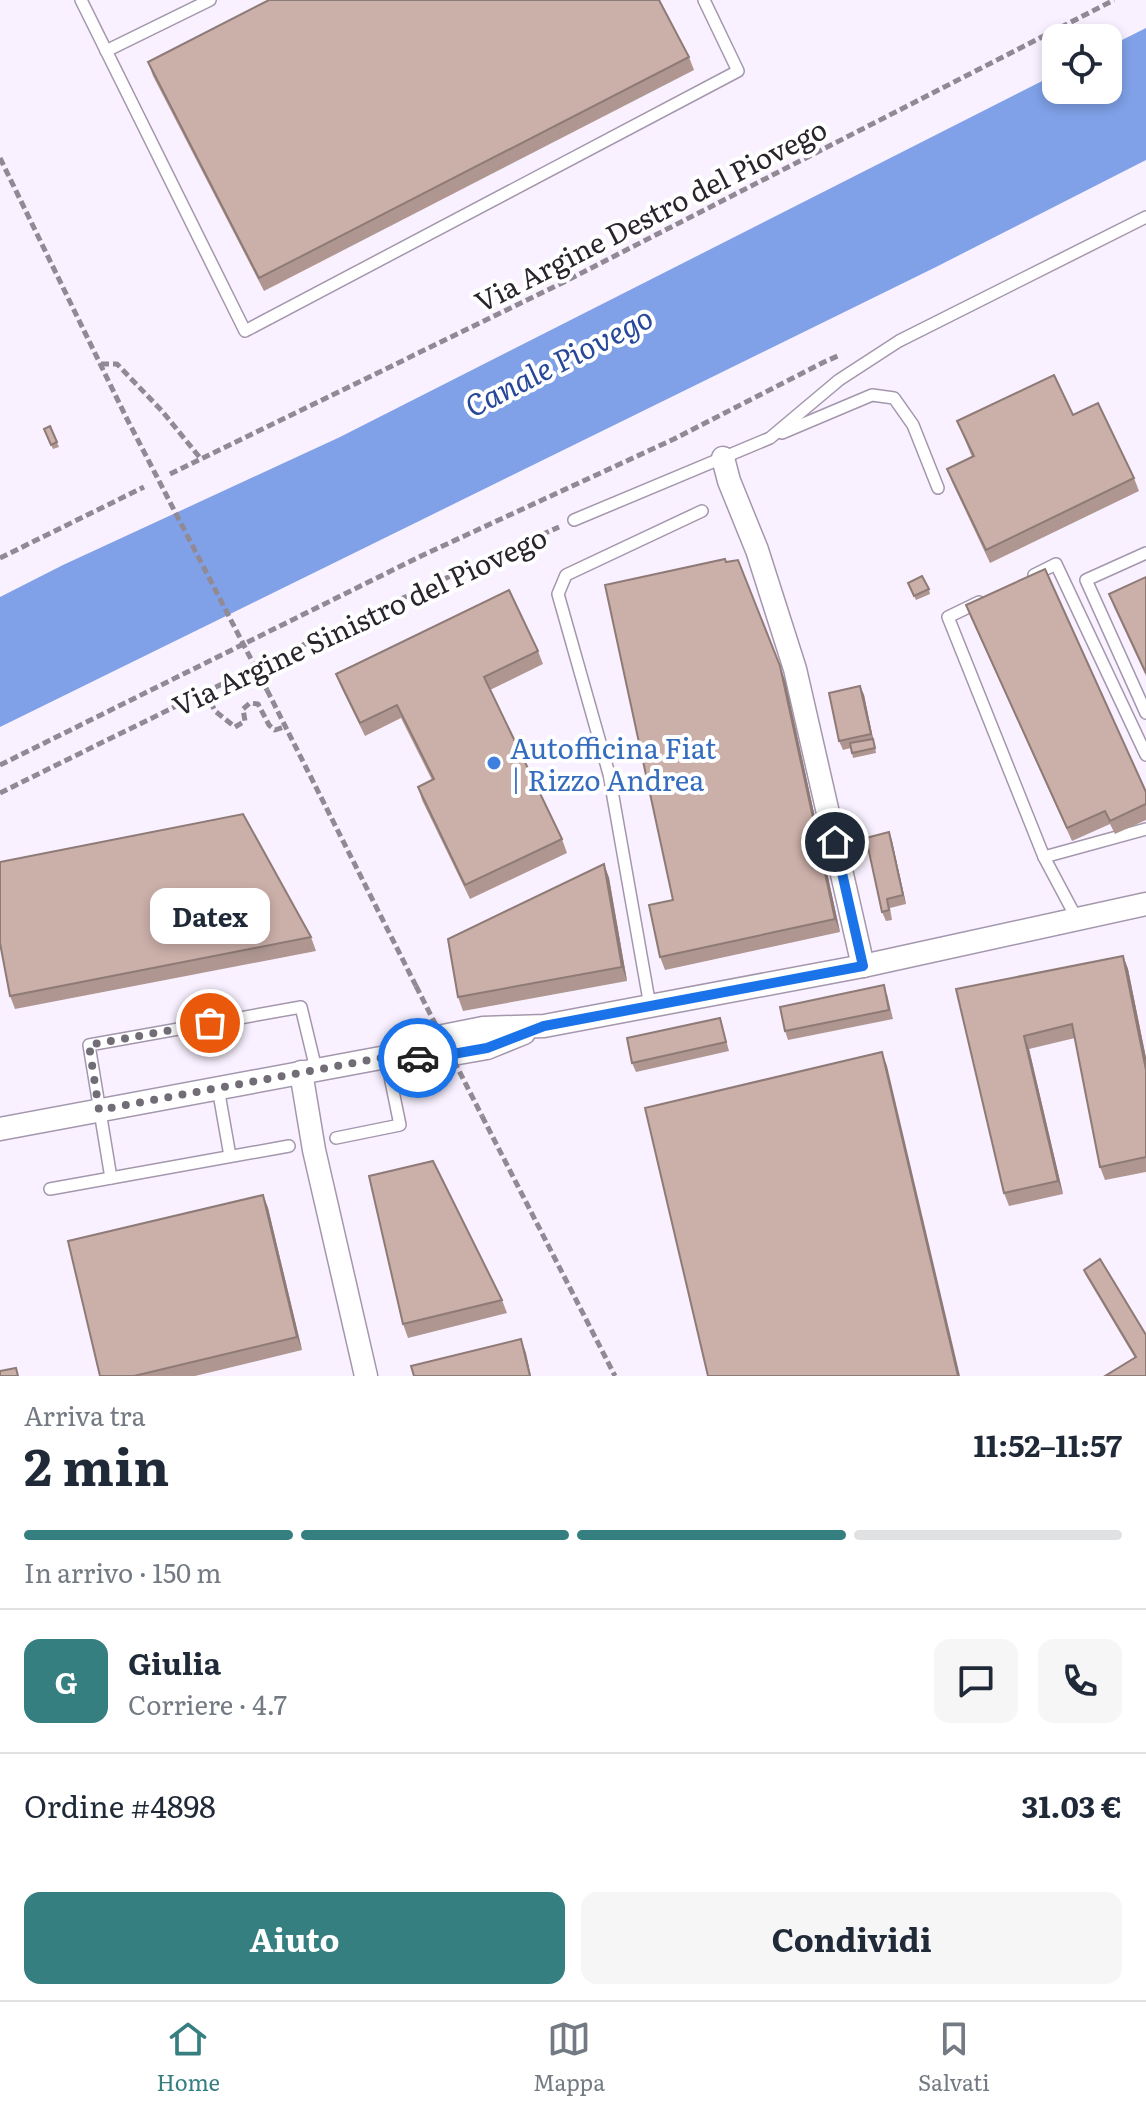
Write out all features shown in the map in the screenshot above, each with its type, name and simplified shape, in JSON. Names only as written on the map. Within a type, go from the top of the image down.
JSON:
[{"type":"street","points":[[723,458],[757,550],[795,669],[863,966]]},
{"type":"street","points":[[0,1129],[386,1057],[430,1058],[487,1048],[544,1026],[863,966],[1146,904]]},
{"type":"street","points":[[309,1071],[314,1150],[366,1376]]},
{"type":"lane","points":[[81,0],[245,331],[738,71],[704,0]]},
{"type":"lane","points":[[106,51],[210,0]]},
{"type":"lane","points":[[770,438],[839,380],[899,341],[1146,217]]},
{"type":"lane","name":"Via Argine Sinistro del Piovego","points":[[574,520],[872,395],[894,398],[913,425],[938,488]]},
{"type":"lane","points":[[650,1006],[609,774],[558,594],[566,575],[702,511]]},
{"type":"lane","points":[[1146,553],[1086,580],[1146,713]]},
{"type":"lane","points":[[1029,577],[1056,564],[1146,755]]},
{"type":"lane","points":[[988,597],[948,617],[1044,857],[1077,919]]},
{"type":"lane","points":[[1044,857],[1146,829]]},
{"type":"lane","points":[[111,1178],[89,1045],[301,1007],[309,1071]]},
{"type":"lane","points":[[336,1138],[400,1125],[386,1057]]},
{"type":"lane","points":[[218,1088],[230,1156]]},
{"type":"lane","points":[[50,1189],[289,1146]]},
{"type":"path","name":"Via Argine Destro del Piovego","points":[[170,474],[560,284],[1114,0]]},
{"type":"path","points":[[0,158],[126,417],[615,1376]]},
{"type":"path","points":[[0,765],[421,556],[674,439],[844,354]]},
{"type":"path","points":[[101,364],[117,364],[162,411],[201,459]]},
{"type":"path","points":[[0,558],[144,487]]},
{"type":"path","name":"Via Argine Sinistro del Piovego","points":[[0,793],[408,594],[574,520]]},
{"type":"path","points":[[205,691],[215,711],[235,727],[245,721],[243,709],[250,703],[258,704],[275,730],[284,727]]},
{"type":"water","name":"Canale Piovego","points":[[1146,28],[1146,160],[936,267],[0,727],[0,597],[340,437],[1042,81],[1042,104],[1122,104],[1122,40]]},
{"type":"building","points":[[269,0],[659,0],[689,57],[259,278],[148,62]]},
{"type":"building","points":[[1054,375],[1073,415],[1098,403],[1134,478],[986,550],[947,469],[974,456],[957,421]]},
{"type":"building","points":[[50,426],[57,442],[51,445],[44,429]]},
{"type":"building","points":[[725,559],[726,562],[738,560],[780,666],[835,919],[660,957],[649,905],[673,900],[605,585]]},
{"type":"building","points":[[1045,569],[1146,792],[1146,804],[1110,821],[1105,811],[1067,828],[966,605]]},
{"type":"building","points":[[922,576],[929,589],[914,596],[908,583]]},
{"type":"building","points":[[1146,577],[1146,673],[1109,594]]},
{"type":"building","points":[[509,590],[538,651],[484,677],[562,839],[465,885],[418,787],[434,779],[397,705],[360,723],[336,674]]},
{"type":"building","points":[[860,686],[871,734],[839,741],[829,693]]},
{"type":"building","points":[[873,739],[875,748],[852,753],[850,743]]},
{"type":"building","points":[[243,814],[311,937],[10,996],[0,943],[0,862]]},
{"type":"building","points":[[889,832],[903,895],[887,899],[889,910],[882,912],[866,838]]},
{"type":"building","points":[[604,864],[622,967],[458,997],[448,939]]},
{"type":"building","points":[[1123,956],[1146,1070],[1146,1157],[1100,1167],[1072,1024],[1024,1036],[1058,1181],[1004,1193],[956,989]]},
{"type":"building","points":[[884,985],[889,1010],[785,1031],[780,1007]]},
{"type":"building","points":[[720,1018],[726,1042],[632,1063],[627,1038]]},
{"type":"building","points":[[882,1052],[958,1376],[708,1376],[645,1108]]},
{"type":"building","points":[[433,1161],[502,1300],[403,1324],[369,1176]]},
{"type":"building","points":[[263,1195],[297,1337],[134,1376],[100,1376],[68,1241]]},
{"type":"building","points":[[1100,1259],[1146,1335],[1146,1376],[1105,1376],[1136,1357],[1084,1270]]},
{"type":"building","points":[[521,1339],[530,1376],[414,1376],[411,1366]]},
{"type":"building","points":[[16,1368],[18,1376],[0,1376],[0,1371]]},
{"type":"way so far","points":[[210,1023],[89,1045],[99,1110],[386,1057],[418,1058]]},
{"type":"place","name":"Autofficina Fiat | Rizzo Andrea","points":[[494,763]]},
{"type":"place","name":"Datex","points":[[210,1023]]},
{"type":"route","points":[[418,1058],[487,1048],[544,1026],[863,966],[835,842]]}]
